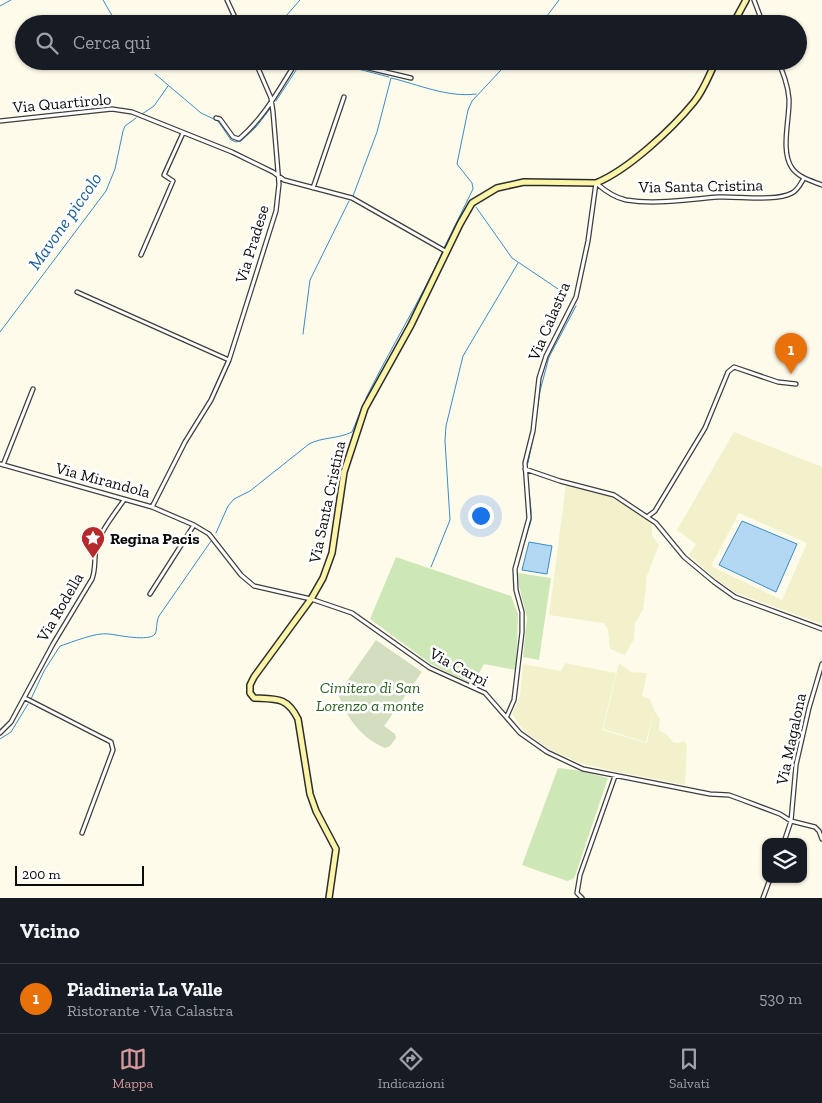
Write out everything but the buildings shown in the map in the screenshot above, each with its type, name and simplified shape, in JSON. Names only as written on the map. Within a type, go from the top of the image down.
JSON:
[{"type":"street","points":[[227,0],[234,15]]},
{"type":"street","points":[[738,15],[746,0]]},
{"type":"street","points":[[754,0],[760,15]]},
{"type":"street","name":"Via Pradese","points":[[152,506],[184,442],[211,400],[229,360],[276,212],[279,176],[272,103],[259,70]]},
{"type":"street","points":[[216,118],[220,119],[233,137],[239,139],[254,126],[272,103],[292,70]]},
{"type":"street","points":[[377,70],[411,78]]},
{"type":"street","name":"Via Santa Cristina","points":[[329,898],[336,849],[316,811],[310,794],[298,719],[293,708],[285,702],[276,699],[254,698],[250,693],[250,685],[311,599],[323,578],[332,553],[344,472],[364,408],[411,325],[462,219],[472,203],[497,188],[524,182],[596,183],[604,179],[640,155],[681,116],[695,101],[705,86],[712,70]]},
{"type":"street","points":[[782,70],[789,98],[786,150],[788,161],[792,169],[804,178],[822,185]]},
{"type":"street","points":[[313,188],[344,97]]},
{"type":"street","name":"Via Quartirolo","points":[[0,121],[112,109],[132,112],[232,152],[284,180],[352,198],[447,252]]},
{"type":"street","points":[[141,255],[173,181],[164,175],[183,133]]},
{"type":"street","name":"Via Santa Cristina","points":[[596,183],[623,200],[640,202],[721,197],[773,197],[792,193],[798,188],[804,178]]},
{"type":"street","name":"Via Calastra","points":[[507,716],[514,700],[522,632],[522,612],[516,590],[515,569],[528,518],[525,463],[533,431],[539,378],[546,356],[576,297],[588,241],[596,183]]},
{"type":"street","points":[[78,292],[229,360]]},
{"type":"street","points":[[647,517],[655,511],[705,428],[728,372],[734,367],[778,382],[796,384]]},
{"type":"street","name":"Via Mirandola","points":[[33,389],[2,465],[124,500],[152,506],[209,534],[241,575],[254,586],[311,599]]},
{"type":"street","points":[[525,469],[560,481],[614,495],[656,523],[684,557],[714,582],[735,596],[822,629]]},
{"type":"street","name":"Via Rodella","points":[[0,732],[11,722],[53,644],[92,579],[96,548],[100,538],[124,500]]},
{"type":"street","points":[[150,594],[194,525]]},
{"type":"street","name":"Via Carpi","points":[[311,599],[352,614],[430,668],[485,693],[520,733],[547,752],[583,769],[729,796],[780,814],[791,821],[815,827],[820,831],[822,839]]},
{"type":"street","name":"Via Magalona","points":[[791,821],[794,773],[809,708],[822,664]]},
{"type":"street","points":[[25,698],[111,742],[113,750],[82,834]]},
{"type":"street","points":[[582,898],[577,893],[580,875],[615,776]]},
{"type":"street","points":[[785,838],[791,821]]},
{"type":"street","points":[[763,898],[769,883]]},
{"type":"shaded area","points":[[734,432],[822,467],[822,624],[736,593],[713,577],[689,555],[696,544],[677,530]],"holes":[[[739,513],[807,543],[782,600],[711,566]]]},
{"type":"shaded area","points":[[566,484],[613,497],[652,523],[652,535],[659,545],[646,578],[643,610],[635,623],[634,639],[625,655],[610,649],[608,629],[603,623],[549,615]]},
{"type":"shaded area","points":[[565,663],[616,673],[602,730],[647,743],[654,710],[660,719],[659,730],[673,742],[684,741],[687,745],[685,785],[580,763],[551,750],[525,732],[512,714],[520,696],[523,664],[561,671]]},
{"type":"shaded area","points":[[619,663],[631,672],[647,673],[642,696],[650,699],[654,710],[646,742],[603,729]]},
{"type":"green space","points":[[396,557],[511,596],[518,614],[516,670],[484,664],[473,685],[431,664],[370,619]]},
{"type":"green space","points":[[518,573],[551,578],[539,660],[523,657],[527,618]]},
{"type":"green space","name":"Cimitero di San Lorenzo a monte","points":[[376,640],[422,672],[384,726],[395,734],[396,738],[390,746],[385,748],[376,744],[362,733],[350,719],[338,694]]},
{"type":"green space","points":[[558,768],[576,770],[608,778],[575,876],[567,881],[522,865]]},
{"type":"water","points":[[742,521],[797,544],[776,592],[719,565]]},
{"type":"water","points":[[529,542],[552,546],[547,574],[522,570]]},
{"type":"waterway","name":"Mavone piccolo","points":[[0,6],[11,0]]},
{"type":"waterway","name":"Mavone piccolo","points":[[103,0],[112,15]]},
{"type":"waterway","name":"Mavone piccolo","points":[[287,15],[300,0]]},
{"type":"waterway","name":"Mavone piccolo","points":[[548,15],[559,0]]},
{"type":"waterway","name":"Mavone piccolo","points":[[276,101],[296,70]]},
{"type":"waterway","name":"Mavone piccolo","points":[[362,70],[389,77]]},
{"type":"waterway","name":"Mavone piccolo","points":[[444,248],[473,189],[472,183],[457,164],[468,110],[472,101],[501,70]]},
{"type":"waterway","name":"Mavone piccolo","points":[[155,74],[201,113],[218,121],[231,140],[236,142],[241,141],[256,127],[270,109]]},
{"type":"waterway","name":"Mavone piccolo","points":[[353,196],[377,132],[391,78],[433,90],[465,95],[476,94]]},
{"type":"waterway","name":"Mavone piccolo","points":[[142,114],[154,106],[168,86]]},
{"type":"waterway","name":"Mavone piccolo","points":[[0,332],[106,191],[115,169],[125,126],[136,118]]},
{"type":"waterway","name":"Mavone piccolo","points":[[303,334],[310,280],[349,201]]},
{"type":"waterway","points":[[476,207],[512,258],[567,295]]},
{"type":"waterway","name":"Mavone piccolo","points":[[366,398],[442,253]]},
{"type":"waterway","points":[[431,567],[450,520],[445,441],[446,426],[463,356],[518,263]]},
{"type":"waterway","points":[[528,463],[540,391],[549,357],[576,306]]},
{"type":"waterway","name":"Mavone piccolo","points":[[216,533],[228,506],[234,499],[250,491],[309,444],[352,432],[364,403]]},
{"type":"waterway","points":[[520,556],[531,521],[527,472]]},
{"type":"waterway","name":"Mavone piccolo","points":[[31,699],[44,671],[60,646],[98,634],[140,638],[147,638],[155,634],[159,616],[211,541]]},
{"type":"waterway","name":"Mavone piccolo","points":[[0,739],[11,732],[28,704]]},
{"type":"place","name":"Piadineria La Valle","points":[[791,374]]},
{"type":"place","name":"Regina Pacis","points":[[93,559]]}]
